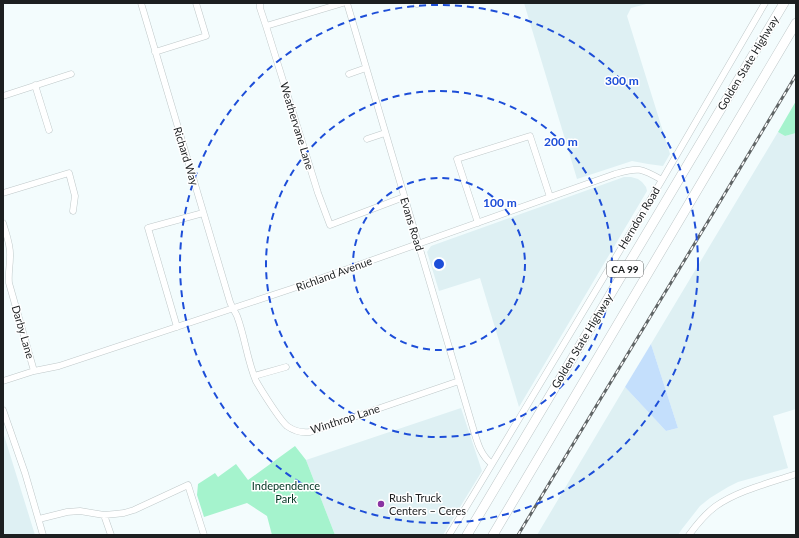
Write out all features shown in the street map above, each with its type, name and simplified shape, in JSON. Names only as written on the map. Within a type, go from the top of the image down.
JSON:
[{"type":"highway","name":"Golden State Highway","points":[[468,535],[784,3]]},
{"type":"highway","name":"Golden State Highway","points":[[493,535],[796,23]]},
{"type":"street","name":"Richard Way","points":[[141,3],[233,309]]},
{"type":"street","points":[[155,52],[206,36],[196,3]]},
{"type":"street","name":"Weathervane Lane","points":[[260,3],[260,8],[318,192],[330,225],[404,197]]},
{"type":"street","points":[[266,26],[343,3]]},
{"type":"street","name":"Evans Road","points":[[347,3],[480,450],[486,460],[492,464]]},
{"type":"street","name":"Herndon Road","points":[[449,535],[662,180],[765,3]]},
{"type":"street","points":[[348,74],[366,68]]},
{"type":"street","points":[[3,96],[71,74]]},
{"type":"street","points":[[35,86],[50,130]]},
{"type":"street","points":[[367,139],[385,133]]},
{"type":"street","points":[[478,223],[457,159],[530,136],[550,197]]},
{"type":"street","name":"Richland Avenue","points":[[3,381],[74,362],[233,309],[615,174],[634,169],[644,170],[662,180]]},
{"type":"street","points":[[3,193],[69,173],[75,196],[73,211]]},
{"type":"street","points":[[177,327],[148,228],[203,213]]},
{"type":"street","name":"Darby Lane","points":[[3,223],[9,241],[9,283],[34,372]]},
{"type":"street","points":[[3,260],[10,258]]},
{"type":"street","name":"Winthrop Lane","points":[[233,309],[254,376],[282,421],[294,430],[310,432],[459,381]]},
{"type":"street","points":[[254,376],[286,367]]},
{"type":"street","points":[[3,410],[25,473],[43,535]]},
{"type":"street","points":[[689,535],[705,515],[723,502],[743,492],[796,474]]},
{"type":"street","points":[[39,520],[76,511],[104,515],[134,510],[188,485],[204,535]]},
{"type":"street","points":[[104,515],[111,535]]},
{"type":"shaded area","points":[[524,3],[650,3],[631,8],[627,16],[670,154],[663,166],[632,161],[577,179]]},
{"type":"shaded area","points":[[778,132],[785,136],[796,133],[796,409],[773,416],[788,468],[738,482],[728,487],[700,506],[678,535],[537,535],[625,387],[666,431],[678,428],[651,344]]},
{"type":"shaded area","points":[[624,177],[638,179],[646,187],[647,191],[519,407],[480,278],[439,291],[427,252],[431,246]]},
{"type":"shaded area","points":[[461,408],[482,471],[443,535],[335,535],[306,460]]},
{"type":"shaded area","points":[[3,432],[35,535],[3,535]]},
{"type":"green space","points":[[796,101],[796,133],[785,136],[778,132]]},
{"type":"green space","name":"Independence Park","points":[[295,446],[306,460],[335,535],[272,535],[267,516],[247,503],[204,517],[197,495],[198,484],[215,473],[218,477],[236,464],[248,480]]},
{"type":"water","points":[[651,344],[678,428],[666,431],[625,387]]},
{"type":"railway","points":[[518,535],[796,75]]},
{"type":"place","name":"Rush Truck Centers – Ceres","points":[[381,504]]}]
